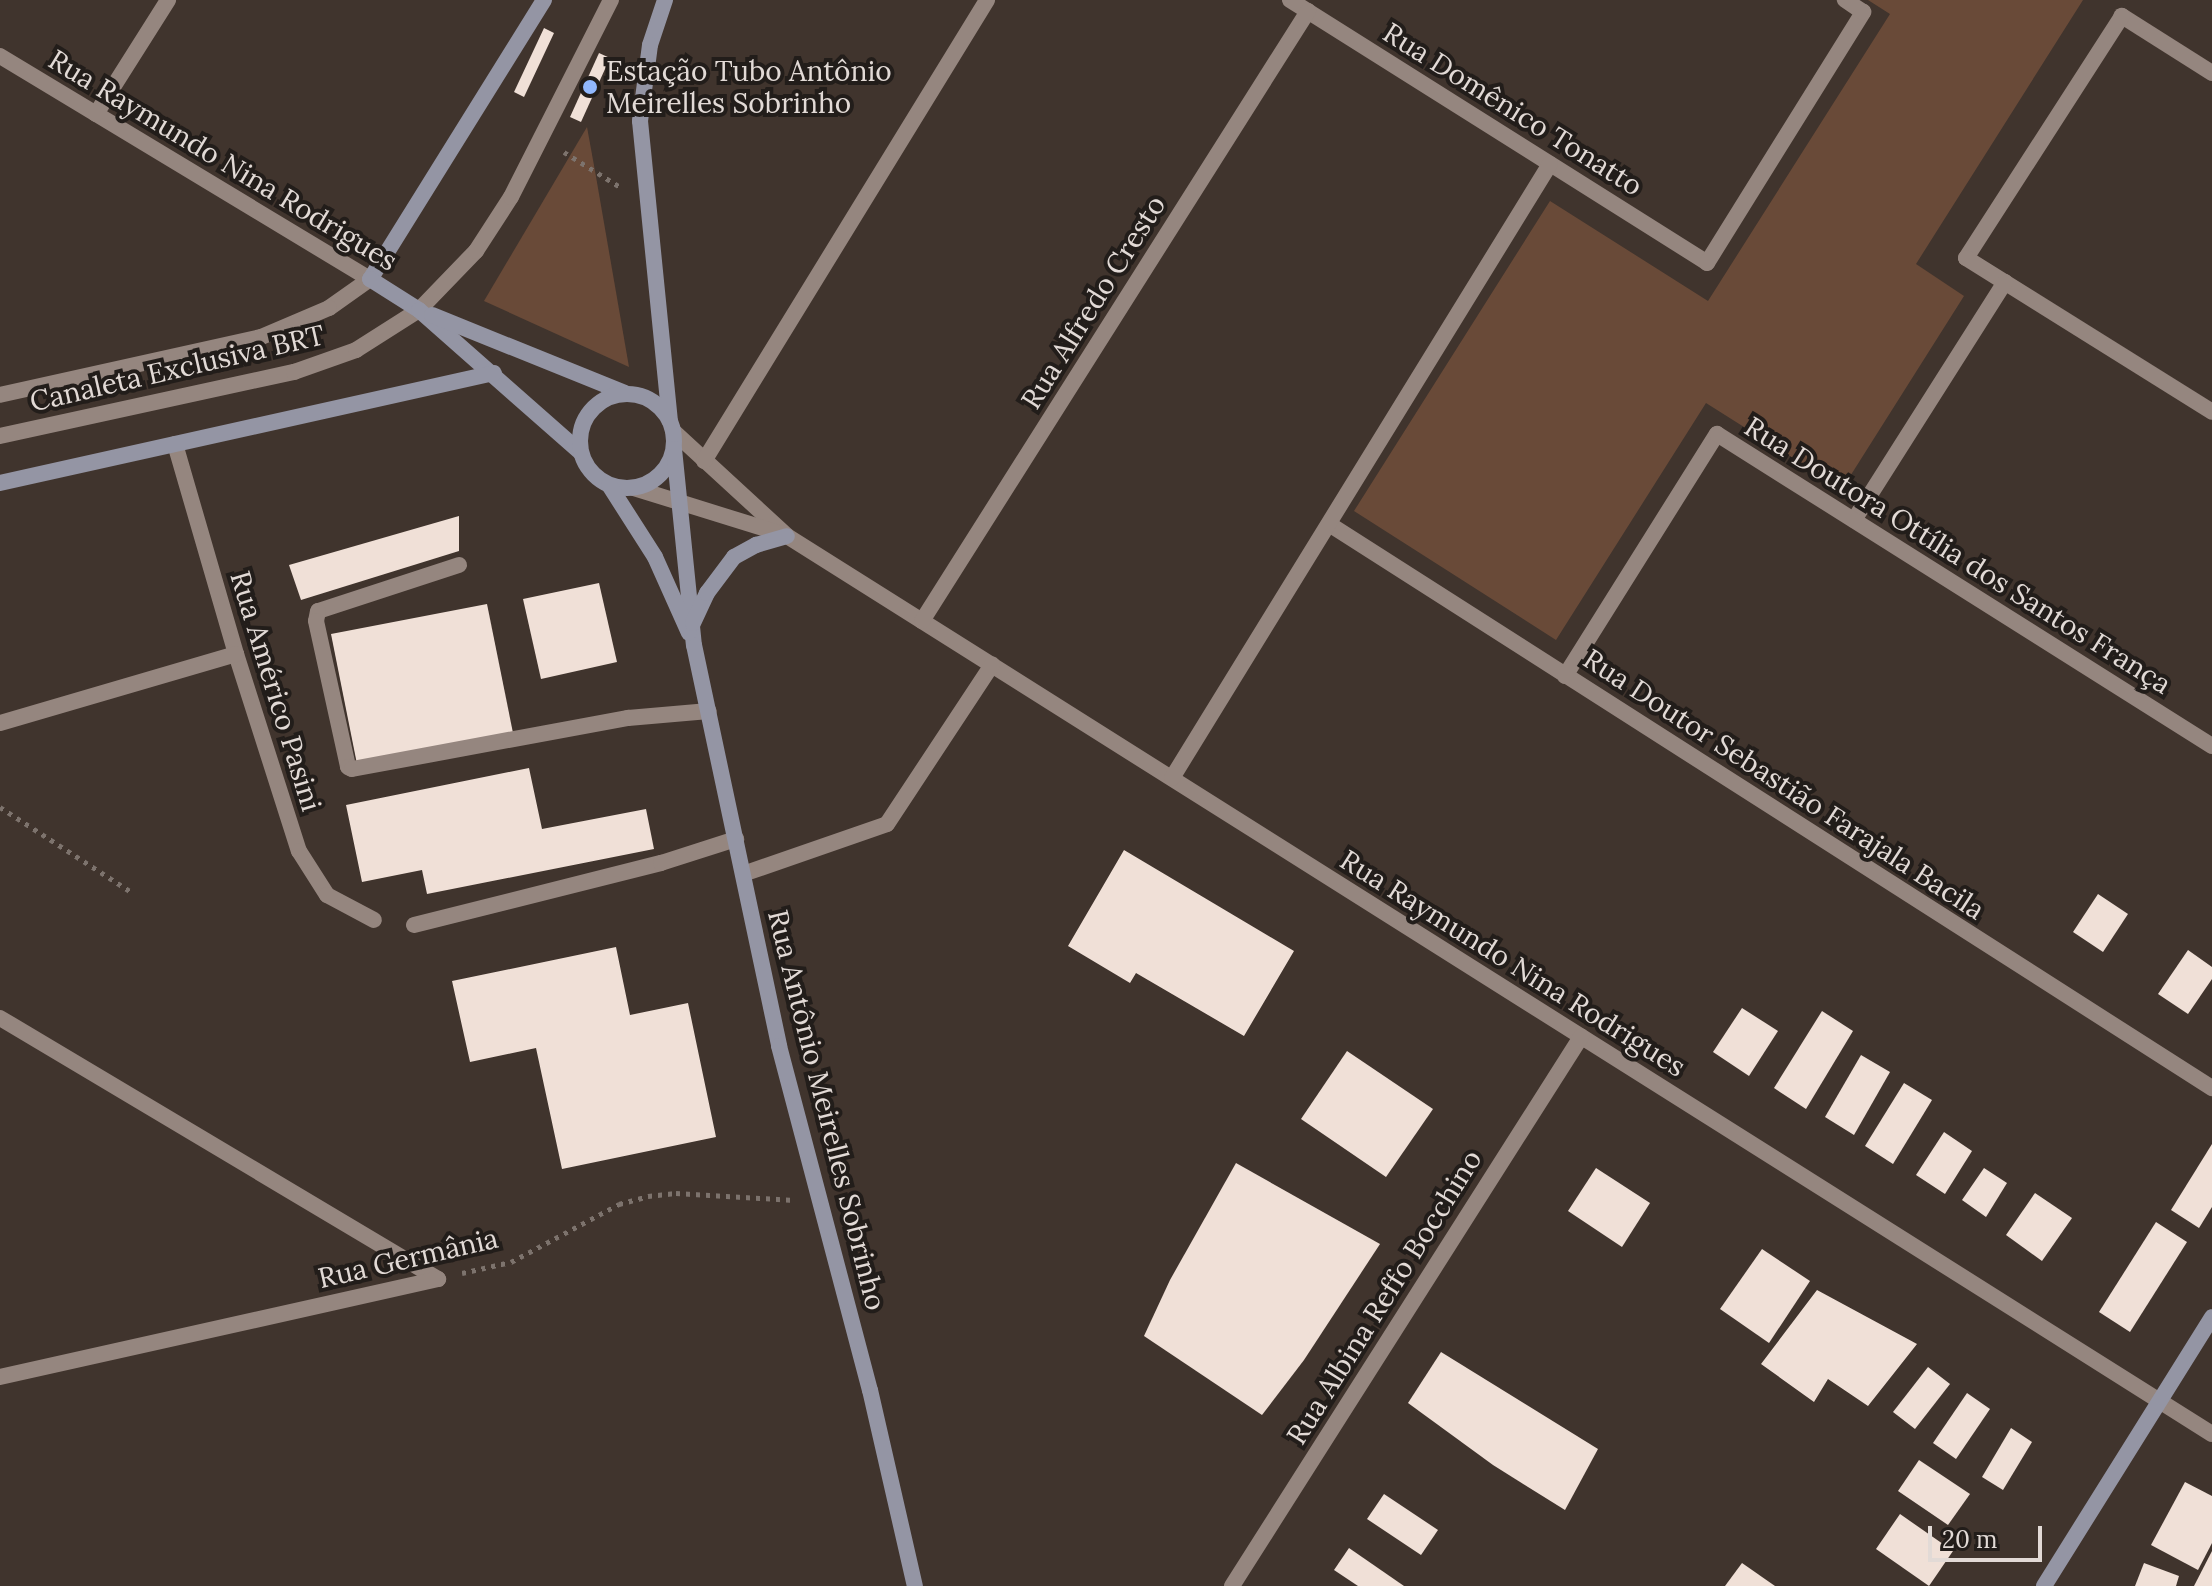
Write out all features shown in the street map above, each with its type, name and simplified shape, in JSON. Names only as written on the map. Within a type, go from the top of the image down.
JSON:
[{"type":"street","points":[[96,114],[168,0]]},
{"type":"street","points":[[0,395],[261,337],[329,308],[370,279],[544,0]]},
{"type":"street","name":"Canaleta Exclusiva BRT","points":[[0,436],[294,372],[356,350],[419,310],[476,251],[511,197],[611,0]]},
{"type":"street","points":[[665,0],[650,45],[642,86],[642,162],[672,426],[674,449],[660,475],[634,488],[609,485],[587,467],[581,453],[582,425],[589,412],[613,395],[627,394],[653,402],[672,426]]},
{"type":"street","points":[[704,461],[987,0]]},
{"type":"street","name":"Rua Domênico Tonatto","points":[[1290,0],[1707,263],[1863,12],[1845,0]]},
{"type":"street","name":"Rua Alfredo Cresto","points":[[922,621],[1308,11]]},
{"type":"street","points":[[2212,73],[2122,16],[1966,258],[2212,412]]},
{"type":"street","name":"Rua Raymundo Nina Rodrigues","points":[[0,56],[419,310],[494,373],[581,453]]},
{"type":"street","points":[[1172,778],[1550,164]]},
{"type":"street","points":[[1854,520],[2005,282]]},
{"type":"street","name":"Rua Raymundo Nina Rodrigues","points":[[419,310],[627,394]]},
{"type":"street","points":[[0,483],[494,373]]},
{"type":"street","name":"Rua Raymundo Nina Rodrigues","points":[[672,426],[704,461],[787,536],[2212,1434]]},
{"type":"street","name":"Rua Doutora Ottília dos Santos França","points":[[1565,676],[1717,434],[2212,746]]},
{"type":"street","name":"Rua Américo Pasini","points":[[175,444],[236,654],[299,851],[327,895],[374,920]]},
{"type":"street","name":"Rua Antônio Meirelles Sobrinho","points":[[674,449],[694,645],[779,1046],[870,1390],[915,1586]]},
{"type":"street","name":"Rua Antônio Meirelles Sobrinho","points":[[609,485],[655,557],[694,645]]},
{"type":"street","name":"Rua Raymundo Nina Rodrigues","points":[[634,488],[787,536]]},
{"type":"street","name":"Rua Doutor Sebastião Farajala Bacila","points":[[1329,524],[2212,1088]]},
{"type":"street","points":[[692,624],[707,593],[734,557],[756,545],[787,536]]},
{"type":"street","points":[[459,565],[318,611],[316,621],[348,767],[352,769],[628,718],[709,711]]},
{"type":"street","points":[[0,723],[236,654]]},
{"type":"street","points":[[743,874],[887,824],[992,665]]},
{"type":"street","points":[[414,925],[661,863],[736,839]]},
{"type":"street","points":[[0,1018],[438,1279]]},
{"type":"street","name":"Rua Albina Reffo Bocchino","points":[[1232,1586],[1581,1037]]},
{"type":"street","name":"Rua Germânia","points":[[0,1377],[438,1279]]},
{"type":"street","points":[[2044,1586],[2212,1317]]},
{"type":"path","points":[[0,807],[133,893]]},
{"type":"path","name":"Rua Germânia","points":[[438,1279],[511,1262],[619,1204],[676,1193],[819,1202]]},
{"type":"shaded area","points":[[1868,0],[2083,0],[1916,264],[1964,296],[1842,489],[1706,403],[1556,640],[1354,511],[1550,201],[1708,301],[1890,14]]},
{"type":"shaded area","points":[[587,127],[595,171],[629,367],[484,301]]},
{"type":"building","name":"Estação Tubo Antônio Meirelles Sobrinho","points":[[544,28],[554,33],[524,97],[514,92]]},
{"type":"building","name":"Estação Tubo Antônio Meirelles Sobrinho","points":[[599,53],[610,58],[581,122],[570,117]]},
{"type":"building","points":[[459,516],[459,551],[301,600],[289,565]]},
{"type":"building","points":[[599,583],[617,662],[541,679],[523,599]]},
{"type":"building","points":[[487,604],[513,733],[357,764],[331,634]]},
{"type":"building","points":[[529,768],[542,829],[646,809],[654,849],[427,894],[422,870],[362,882],[346,805]]},
{"type":"building","points":[[1124,850],[1294,951],[1244,1036],[1136,973],[1130,983],[1068,946]]},
{"type":"building","points":[[2098,894],[2128,914],[2103,952],[2073,932]]},
{"type":"building","points":[[616,947],[630,1015],[688,1003],[716,1137],[562,1169],[536,1048],[470,1062],[452,981]]},
{"type":"building","points":[[2188,950],[2212,967],[2212,979],[2188,1014],[2158,994]]},
{"type":"building","points":[[1742,1008],[1778,1031],[1749,1076],[1713,1052]]},
{"type":"building","points":[[1822,1011],[1853,1031],[1806,1109],[1774,1088]]},
{"type":"building","points":[[1347,1051],[1433,1109],[1386,1177],[1301,1119]]},
{"type":"building","points":[[1861,1055],[1890,1072],[1854,1135],[1825,1117]]},
{"type":"building","points":[[1904,1083],[1932,1100],[1893,1164],[1865,1146]]},
{"type":"building","points":[[1944,1132],[1972,1151],[1945,1194],[1916,1175]]},
{"type":"building","points":[[2212,1144],[2212,1207],[2199,1228],[2171,1210]]},
{"type":"building","points":[[1236,1163],[1380,1244],[1304,1360],[1262,1415],[1144,1336],[1170,1280]]},
{"type":"building","points":[[1596,1168],[1650,1203],[1622,1247],[1568,1211]]},
{"type":"building","points":[[1984,1168],[2007,1183],[1986,1217],[1962,1200]]},
{"type":"building","points":[[2035,1193],[2072,1218],[2042,1261],[2006,1235]]},
{"type":"building","points":[[2156,1222],[2187,1242],[2130,1332],[2099,1312]]},
{"type":"building","points":[[1762,1249],[1810,1281],[1769,1343],[1720,1309]]},
{"type":"building","points":[[1817,1290],[1917,1344],[1868,1406],[1828,1379],[1814,1402],[1761,1364]]},
{"type":"building","points":[[1441,1352],[1598,1449],[1565,1510],[1493,1465],[1408,1403]]},
{"type":"building","points":[[1928,1367],[1950,1384],[1915,1429],[1893,1412]]},
{"type":"building","points":[[1967,1393],[1990,1409],[1956,1459],[1933,1443]]},
{"type":"building","points":[[2011,1428],[2032,1442],[2003,1490],[1982,1477]]},
{"type":"building","points":[[1919,1460],[1970,1494],[1948,1525],[1898,1491]]},
{"type":"building","points":[[2185,1482],[2212,1496],[2212,1543],[2198,1570],[2151,1545]]},
{"type":"building","points":[[1384,1494],[1438,1530],[1421,1555],[1367,1519]]},
{"type":"building","points":[[1900,1514],[1953,1551],[1929,1586],[1876,1549]]},
{"type":"building","points":[[1349,1548],[1404,1586],[1358,1586],[1334,1570]]},
{"type":"building","points":[[2212,1551],[2212,1586],[2194,1586]]},
{"type":"building","points":[[1742,1563],[1775,1586],[1725,1586]]},
{"type":"building","points":[[2144,1563],[2179,1576],[2176,1586],[2135,1586]]},
{"type":"place","name":"Estação Tubo Antônio Meirelles Sobrinho","points":[[590,87]]}]
